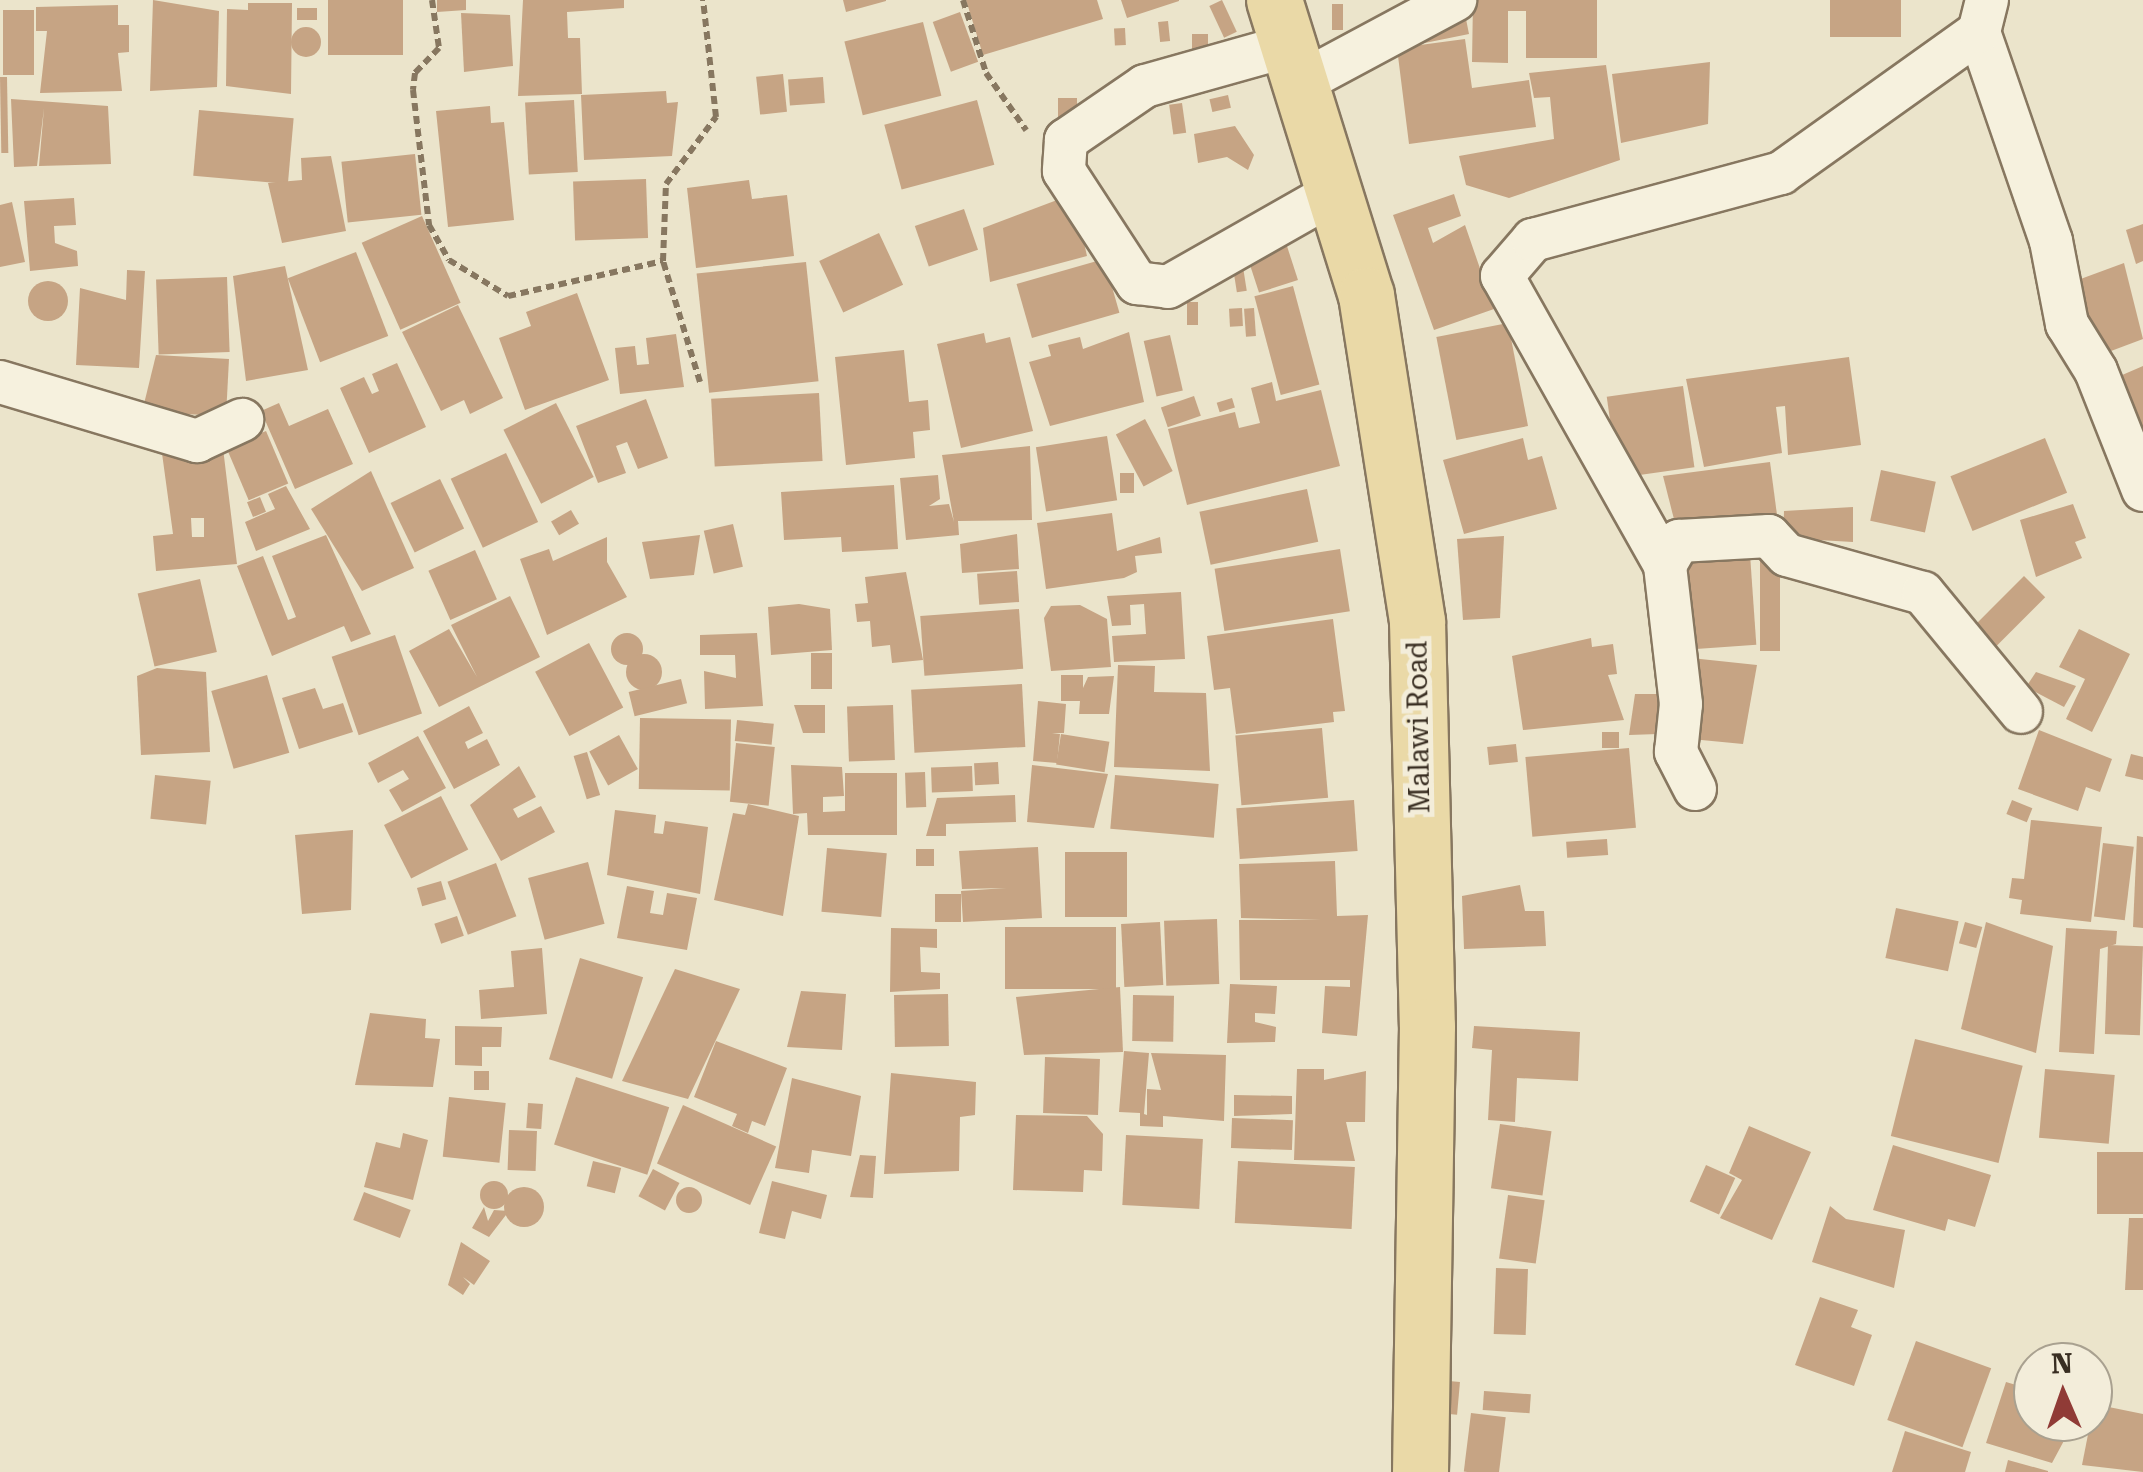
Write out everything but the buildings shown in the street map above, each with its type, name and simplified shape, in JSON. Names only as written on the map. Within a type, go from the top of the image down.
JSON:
[{"type":"main road","name":"Malawi Road","points":[[1289,42],[1339,190],[1366,295],[1417,621],[1428,1026],[1420,1472]]},
{"type":"street","points":[[1339,190],[1168,287],[1137,283],[1064,171],[1066,140],[1144,86],[1289,42],[1455,0]]},
{"type":"street","points":[[1695,789],[1676,752],[1681,704],[1665,565],[1502,276],[1533,240],[1781,173],[1989,9],[2051,241],[2067,324],[2096,371],[2143,490]]},
{"type":"street","points":[[0,382],[197,440],[242,420]]},
{"type":"street","points":[[1665,565],[1679,541],[1769,536],[1787,555],[1922,593],[2021,712]]},
{"type":"path","points":[[432,0],[438,48],[415,72],[413,90],[429,225],[449,260],[508,296],[662,261]]},
{"type":"path","points":[[700,382],[662,261],[666,184],[716,117],[703,0]]},
{"type":"path","points":[[963,0],[986,73],[1064,171]]}]
